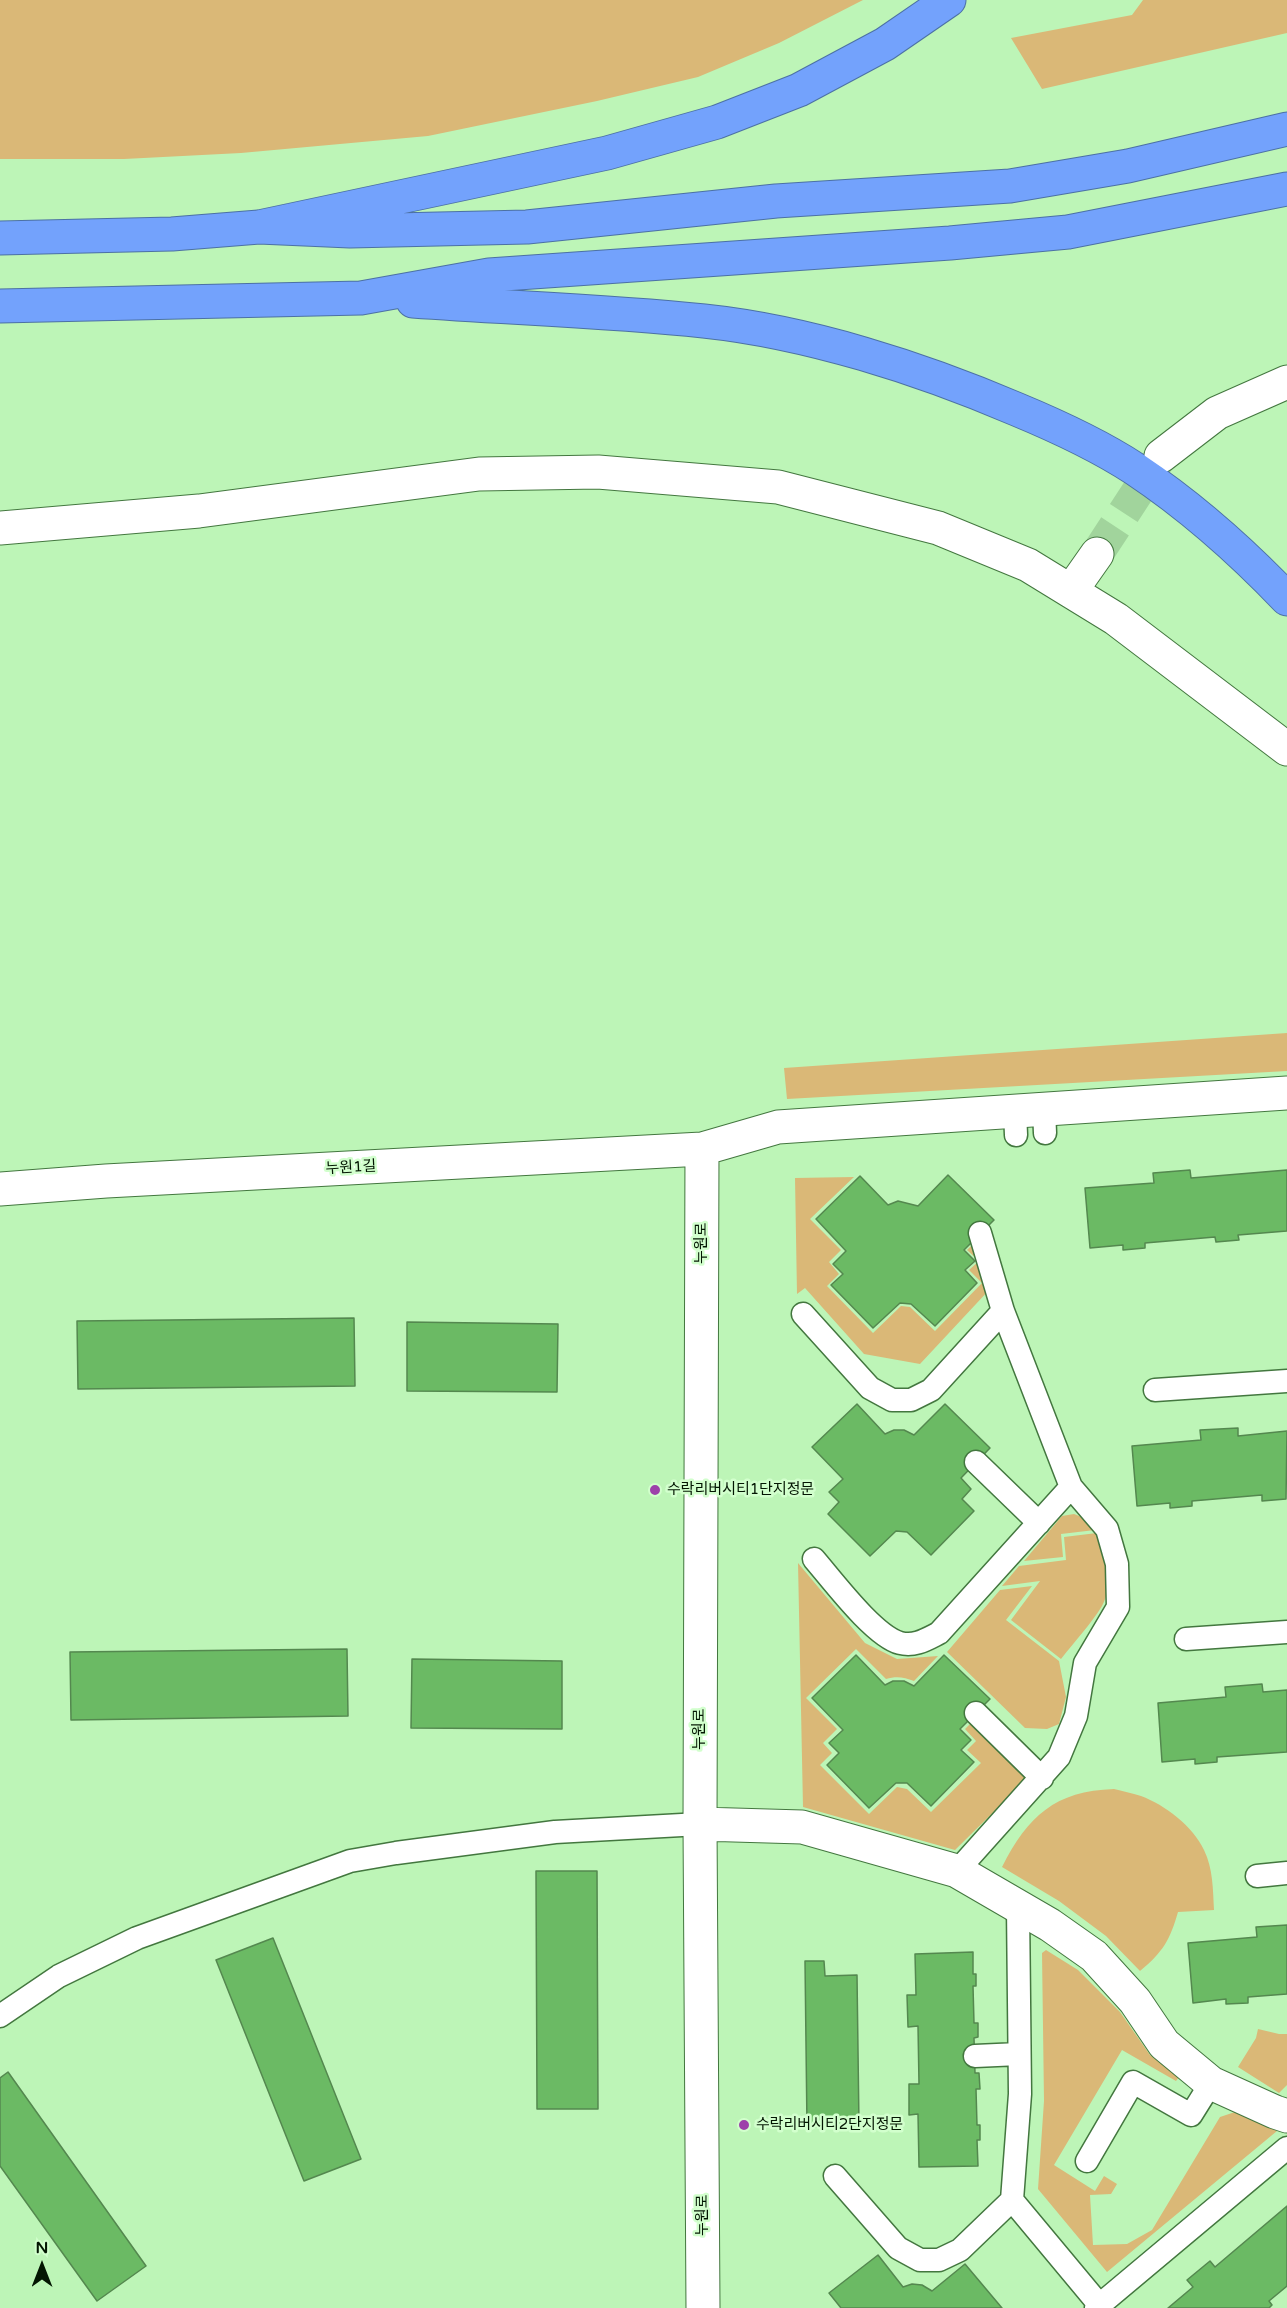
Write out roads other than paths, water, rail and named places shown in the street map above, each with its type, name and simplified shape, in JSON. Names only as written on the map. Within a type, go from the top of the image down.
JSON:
[{"type":"highway","points":[[259,227],[607,153],[717,122],[799,90],[885,44],[949,0]]},
{"type":"highway","points":[[0,238],[172,234],[259,227],[350,231],[527,227],[776,201],[1010,186],[1128,166],[1287,129]]},
{"type":"highway","points":[[361,298],[489,275],[938,244],[1068,232],[1287,189]]},
{"type":"highway","points":[[0,306],[361,298],[705,322],[798,338],[891,363],[981,394],[1059,427],[1102,449],[1168,493],[1202,520],[1287,599]]},
{"type":"street","points":[[1161,456],[1217,413],[1287,382]]},
{"type":"street","points":[[0,528],[199,511],[479,474],[598,472],[778,487],[938,528],[1028,565],[1116,619],[1287,749]]},
{"type":"street","points":[[1071,591],[1096,554]]},
{"type":"street","name":"누원1길","points":[[0,1189],[106,1181],[702,1149],[778,1127],[1030,1122],[1287,1093]]},
{"type":"street","name":"누원로","points":[[702,1149],[700,1824],[703,2308]]},
{"type":"street","points":[[700,1824],[802,1827],[957,1871],[1050,1925],[1094,1956],[1135,2001],[1164,2044],[1211,2083],[1287,2116]]},
{"type":"lane","points":[[957,1871],[1059,1757],[1076,1716],[1085,1663],[1118,1606],[1117,1564],[1107,1528],[1071,1487],[1003,1311],[980,1233]]},
{"type":"lane","points":[[803,1314],[870,1388],[892,1400],[911,1400],[931,1390],[1003,1311]]},
{"type":"lane","points":[[1155,1390],[1287,1380]]},
{"type":"lane","points":[[976,1462],[1039,1523]]},
{"type":"lane","points":[[814,1559],[878,1631],[900,1643],[919,1643],[939,1633],[1071,1487]]},
{"type":"lane","points":[[1186,1639],[1287,1632]]},
{"type":"lane","points":[[976,1713],[1042,1778]]},
{"type":"lane","points":[[0,2016],[59,1976],[137,1938],[350,1862],[396,1853],[555,1832],[700,1824]]},
{"type":"lane","points":[[1257,1876],[1287,1873]]},
{"type":"lane","points":[[835,2176],[898,2248],[920,2260],[939,2260],[960,2250],[1012,2200],[1020,2094],[1018,1907]]},
{"type":"lane","points":[[975,2056],[1019,2054]]},
{"type":"lane","points":[[1087,2161],[1133,2082],[1183,2120],[1211,2083]]},
{"type":"lane","points":[[1012,2200],[1099,2307],[1287,2148]]},
{"type":"tunnel","points":[[1097,554],[1161,456]]},
{"type":"place","name":"수락리버시티1단지정문","points":[[655,1490]]},
{"type":"place","name":"수락리버시티2단지정문","points":[[744,2125]]}]
